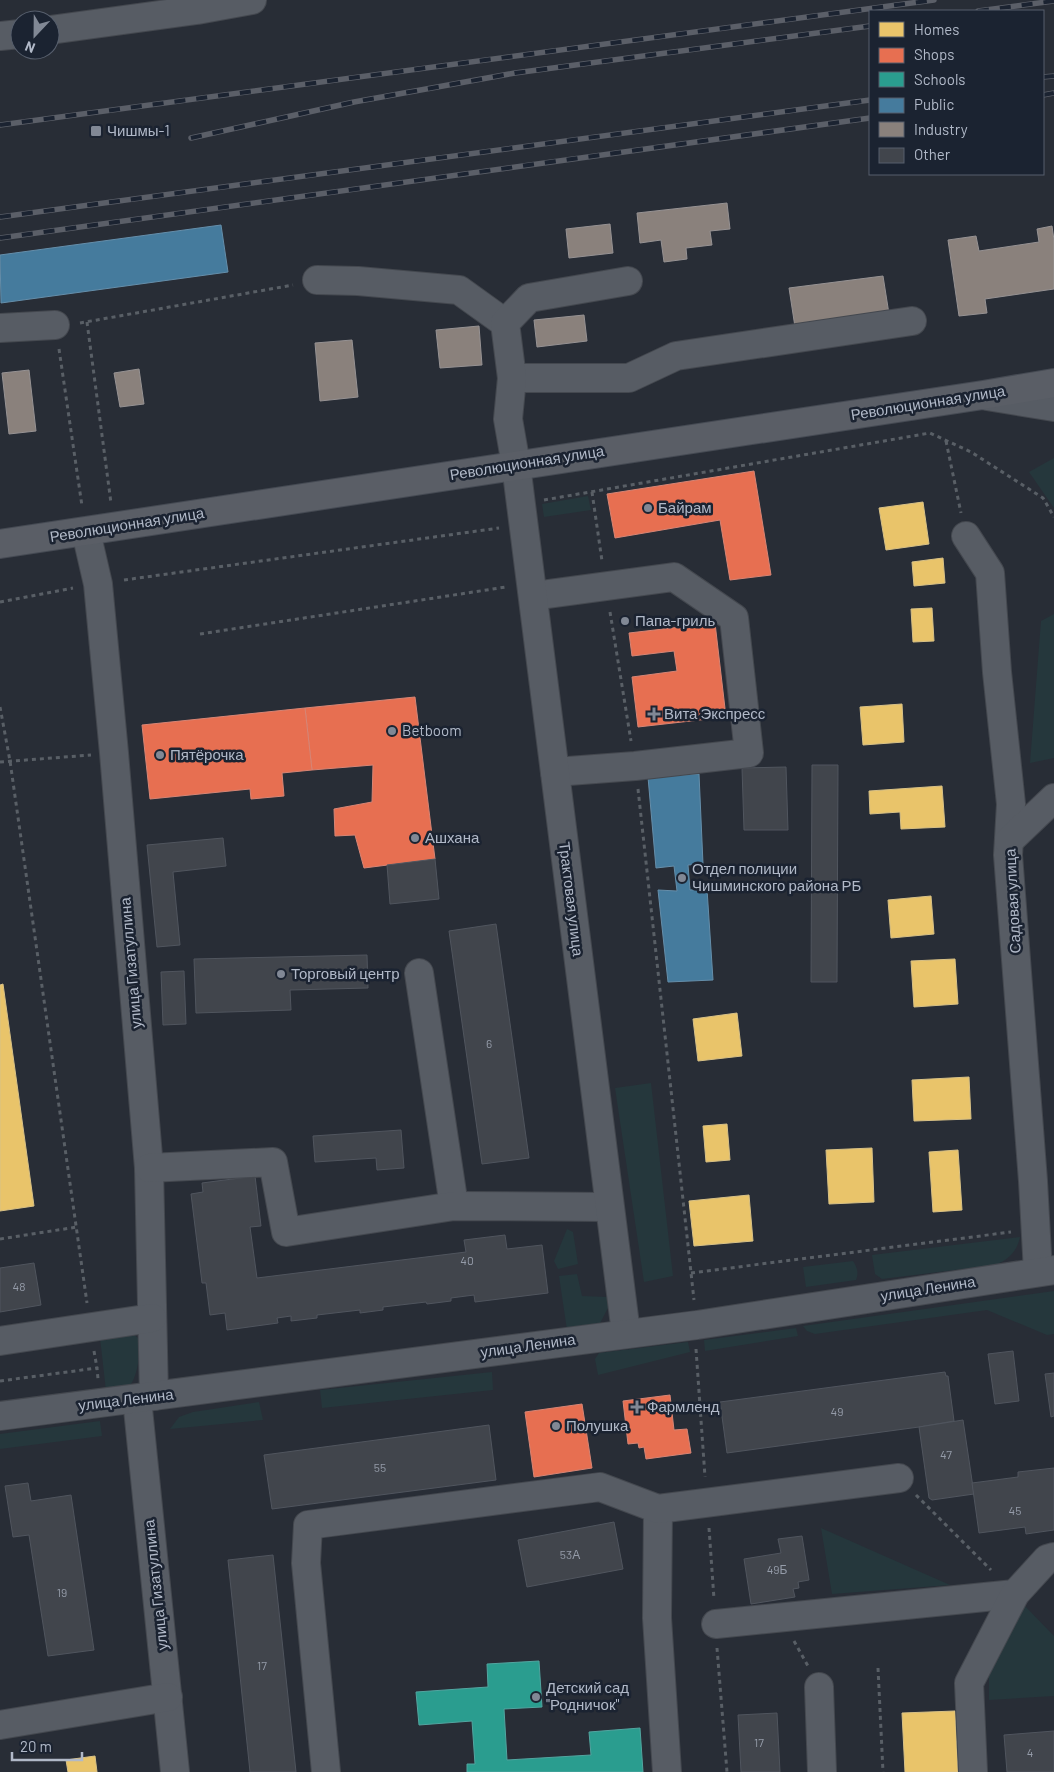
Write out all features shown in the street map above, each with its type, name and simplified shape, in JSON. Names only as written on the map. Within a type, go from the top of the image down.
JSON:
[{"type":"main road","name":"Революционная улица","points":[[0,544],[516,464],[983,395],[1054,382]]},
{"type":"street","points":[[60,29],[197,10],[252,0]]},
{"type":"street","points":[[317,280],[358,281],[460,290],[505,322],[529,298],[628,281]]},
{"type":"street","points":[[512,378],[628,378],[676,356],[912,321]]},
{"type":"street","name":"Трактовая улица","points":[[505,322],[512,378],[508,419],[523,514],[626,1333]]},
{"type":"street","points":[[0,328],[55,325]]},
{"type":"street","points":[[983,395],[1054,407]]},
{"type":"street","name":"улица Гизатуллина","points":[[86,532],[98,584],[149,1168],[152,1318],[145,1398],[175,1772]]},
{"type":"street","name":"Садовая улица","points":[[966,536],[990,572],[997,672],[1011,804],[1008,855],[1036,1229],[1046,1271]]},
{"type":"street","points":[[532,590],[606,586],[674,577],[734,618],[749,754],[555,772]]},
{"type":"street","points":[[1009,841],[1054,798]]},
{"type":"street","points":[[419,973],[454,1206]]},
{"type":"street","points":[[149,1168],[273,1162],[286,1232],[454,1206],[609,1207]]},
{"type":"street","name":"улица Ленина","points":[[0,1416],[697,1325],[1046,1271]]},
{"type":"street","points":[[0,1341],[152,1318]]},
{"type":"street","points":[[326,1772],[306,1563],[308,1525],[600,1487],[658,1509],[899,1478]]},
{"type":"street","points":[[658,1509],[657,1618],[667,1772]]},
{"type":"street","points":[[973,1772],[968,1683],[1015,1594],[1047,1559],[1054,1557]]},
{"type":"street","points":[[716,1624],[780,1616],[1015,1594]]},
{"type":"street","points":[[819,1687],[822,1772]]},
{"type":"street","points":[[0,1725],[168,1697]]},
{"type":"path","points":[[86,532],[55,325],[87,322],[317,280]]},
{"type":"path","points":[[87,322],[115,527]]},
{"type":"path","points":[[0,602],[523,514],[592,492],[930,433],[972,452],[1043,498],[1054,517]]},
{"type":"path","points":[[946,440],[966,536]]},
{"type":"path","points":[[592,492],[635,766],[697,1325],[696,1360],[727,1772]]},
{"type":"path","points":[[122,572],[124,580]]},
{"type":"path","points":[[200,634],[532,590]]},
{"type":"path","points":[[0,707],[10,762],[102,1403]]},
{"type":"path","points":[[0,762],[114,753]]},
{"type":"path","points":[[0,1239],[77,1227]]},
{"type":"path","points":[[691,1273],[1036,1229]]},
{"type":"path","points":[[0,1381],[97,1368]]},
{"type":"path","points":[[899,1478],[1015,1594]]},
{"type":"path","points":[[780,1616],[819,1687]]},
{"type":"path","points":[[878,1668],[883,1772]]},
{"type":"shaded area","points":[[1054,458],[1054,508],[1029,472]]},
{"type":"shaded area","points":[[588,496],[591,510],[544,517],[542,504]]},
{"type":"shaded area","points":[[1054,614],[1054,758],[1030,763],[1041,621]]},
{"type":"shaded area","points":[[651,1083],[673,1276],[644,1282],[615,1088]]},
{"type":"shaded area","points":[[567,1229],[573,1232],[578,1264],[558,1269],[554,1261]]},
{"type":"shaded area","points":[[1020,1237],[1017,1247],[1012,1254],[995,1265],[882,1279],[875,1274],[872,1255]]},
{"type":"shaded area","points":[[853,1261],[857,1270],[856,1280],[806,1287],[803,1267]]},
{"type":"shaded area","points":[[577,1274],[582,1296],[607,1297],[609,1306],[599,1325],[567,1330],[559,1276]]},
{"type":"shaded area","points":[[1054,1291],[1054,1334],[1047,1335],[987,1310],[815,1334],[807,1331],[803,1326]]},
{"type":"shaded area","points":[[796,1328],[798,1336],[705,1351],[704,1340]]},
{"type":"shaded area","points":[[132,1333],[140,1340],[140,1351],[132,1383],[118,1390],[106,1391],[100,1338]]},
{"type":"shaded area","points":[[688,1342],[690,1352],[598,1375],[595,1359],[599,1353]]},
{"type":"shaded area","points":[[492,1372],[493,1390],[322,1408],[320,1390]]},
{"type":"shaded area","points":[[259,1402],[263,1420],[170,1429],[179,1417],[193,1412]]},
{"type":"shaded area","points":[[100,1421],[102,1436],[0,1449],[0,1434]]},
{"type":"shaded area","points":[[821,1528],[950,1585],[832,1594]]},
{"type":"shaded area","points":[[1020,1601],[1054,1636],[1054,1696],[989,1700],[989,1660]]},
{"type":"building: Homes","points":[[923,502],[929,544],[886,550],[879,508]]},
{"type":"building: Homes","points":[[943,558],[945,583],[914,586],[912,562]]},
{"type":"building: Homes","points":[[932,608],[934,641],[913,642],[911,609]]},
{"type":"building: Homes","points":[[902,704],[904,742],[863,745],[860,707]]},
{"type":"building: Homes","points":[[942,786],[945,827],[901,829],[900,812],[870,814],[869,791]]},
{"type":"building: Homes","points":[[931,896],[934,934],[891,938],[888,900]]},
{"type":"building: Homes","points":[[955,959],[958,1004],[914,1007],[911,961]]},
{"type":"building: Homes","points":[[3,984],[34,1206],[0,1211],[0,985]]},
{"type":"building: Homes","points":[[737,1013],[742,1056],[698,1061],[693,1019]]},
{"type":"building: Homes","points":[[969,1077],[971,1119],[914,1121],[912,1080]]},
{"type":"building: Homes","points":[[727,1124],[730,1160],[706,1162],[703,1126]]},
{"type":"building: Homes","points":[[872,1148],[874,1202],[829,1204],[826,1150]]},
{"type":"building: Homes","points":[[958,1150],[962,1210],[933,1212],[929,1152]]},
{"type":"building: Homes","points":[[749,1195],[753,1241],[694,1246],[689,1201]]},
{"type":"building: Homes","points":[[955,1711],[958,1772],[905,1772],[902,1713]]},
{"type":"building: Homes","points":[[95,1756],[97,1772],[68,1772],[66,1760]]},
{"type":"building: Shops","points":[[754,471],[771,575],[730,580],[720,520],[615,538],[607,494]]},
{"type":"building: Shops","points":[[715,623],[726,717],[638,727],[632,677],[677,671],[674,651],[632,656],[629,633]]},
{"type":"building: Shops","points":[[415,697],[435,859],[364,868],[355,835],[335,836],[334,809],[372,802],[373,765],[312,770],[305,708]]},
{"type":"building: Shops","points":[[305,708],[312,770],[282,773],[284,796],[251,799],[250,789],[150,799],[142,725]]},
{"type":"building: Shops","points":[[670,1395],[674,1430],[687,1429],[691,1453],[646,1459],[644,1447],[639,1448],[638,1443],[628,1444],[623,1401]]},
{"type":"building: Shops","points":[[582,1404],[592,1468],[534,1477],[525,1412]]},
{"type":"building: Schools","points":[[539,1661],[542,1707],[504,1709],[507,1760],[591,1755],[589,1732],[640,1728],[643,1772],[467,1772],[467,1764],[475,1764],[472,1721],[419,1725],[416,1692],[488,1687],[487,1664]]},
{"type":"building: Public","points":[[221,225],[228,272],[1,303],[0,255]]},
{"type":"building: Public","name":"Отдел полиции Чишминского района РБ","points":[[699,774],[703,864],[688,865],[690,890],[707,889],[713,980],[668,982],[658,890],[677,891],[674,866],[656,868],[648,777]]},
{"type":"building: Industry","points":[[727,203],[730,229],[710,231],[712,245],[686,248],[687,259],[664,262],[661,240],[640,243],[637,213]]},
{"type":"building: Industry","points":[[610,224],[613,253],[569,258],[566,229]]},
{"type":"building: Industry","points":[[1052,226],[1054,240],[1054,289],[985,299],[987,313],[959,316],[948,240],[976,236],[979,251],[1039,242],[1037,229]]},
{"type":"building: Industry","points":[[883,276],[889,314],[795,327],[789,288]]},
{"type":"building: Industry","points":[[584,315],[587,341],[537,347],[534,320]]},
{"type":"building: Industry","points":[[479,326],[482,365],[440,368],[436,330]]},
{"type":"building: Industry","points":[[352,340],[358,397],[320,401],[315,343]]},
{"type":"building: Industry","points":[[139,369],[144,404],[120,407],[114,373]]},
{"type":"building: Industry","points":[[29,370],[36,431],[9,434],[2,373]]},
{"type":"building: Other","points":[[812,765],[838,765],[837,982],[811,982]]},
{"type":"building: Other","points":[[786,767],[788,830],[744,830],[742,768]]},
{"type":"building: Other","points":[[223,838],[226,866],[173,872],[180,945],[157,947],[147,845]]},
{"type":"building: Other","points":[[435,859],[439,899],[390,904],[387,865]]},
{"type":"building: Other","points":[[496,924],[529,1158],[482,1164],[449,931]]},
{"type":"building: Other","name":"Торговый центр","points":[[367,955],[368,988],[290,990],[291,1010],[196,1013],[194,959]]},
{"type":"building: Other","points":[[184,971],[186,1024],[163,1025],[161,972]]},
{"type":"building: Other","points":[[401,1130],[404,1168],[377,1170],[376,1158],[315,1162],[313,1136]]},
{"type":"building: Other","points":[[255,1176],[261,1226],[250,1227],[257,1278],[466,1252],[464,1240],[505,1235],[507,1249],[542,1245],[548,1293],[475,1302],[474,1295],[451,1298],[451,1301],[383,1307],[383,1310],[360,1313],[360,1310],[317,1315],[317,1318],[291,1321],[291,1316],[277,1318],[278,1323],[227,1330],[225,1313],[210,1315],[206,1283],[202,1283],[191,1194],[203,1192],[202,1183]]},
{"type":"building: Other","points":[[34,1263],[41,1305],[0,1312],[0,1268]]},
{"type":"building: Other","points":[[1013,1351],[1019,1401],[995,1404],[988,1354]]},
{"type":"building: Other","points":[[945,1372],[946,1376],[948,1376],[954,1421],[727,1453],[720,1402]]},
{"type":"building: Other","points":[[1054,1373],[1054,1416],[1051,1417],[1045,1374]]},
{"type":"building: Other","points":[[963,1420],[974,1494],[932,1500],[929,1498],[919,1427]]},
{"type":"building: Other","points":[[489,1425],[496,1480],[272,1509],[264,1455]]},
{"type":"building: Other","points":[[1054,1468],[1054,1530],[1026,1534],[1025,1527],[979,1533],[972,1483],[1018,1477],[1018,1472]]},
{"type":"building: Other","points":[[28,1483],[31,1501],[71,1495],[94,1650],[48,1656],[29,1535],[13,1537],[5,1486]]},
{"type":"building: Other","points":[[614,1522],[623,1569],[527,1587],[518,1540]]},
{"type":"building: Other","points":[[802,1536],[809,1580],[798,1582],[799,1588],[793,1589],[795,1597],[751,1604],[744,1559],[781,1553],[778,1539]]},
{"type":"building: Other","points":[[273,1555],[296,1772],[250,1772],[228,1560]]},
{"type":"building: Other","points":[[777,1713],[780,1772],[741,1772],[738,1715]]},
{"type":"building: Other","points":[[1054,1731],[1054,1772],[1007,1772],[1004,1735]]},
{"type":"railway","points":[[0,125],[934,0]]},
{"type":"railway","points":[[986,10],[1054,1]]},
{"type":"railway","points":[[191,138],[354,102],[515,73],[869,26]]},
{"type":"railway","points":[[1044,77],[1054,76]]},
{"type":"railway","points":[[1044,95],[1054,93]]},
{"type":"railway","points":[[0,217],[869,100]]},
{"type":"railway","points":[[0,238],[869,118]]},
{"type":"place","name":"Чишмы-1","points":[[96,131]]},
{"type":"place","name":"Байрам","points":[[648,508]]},
{"type":"place","name":"Папа-гриль","points":[[625,621]]},
{"type":"place","name":"Вита Экспресс","points":[[654,714]]},
{"type":"place","name":"Betboom","points":[[392,731]]},
{"type":"place","name":"Пятёрочка","points":[[160,755]]},
{"type":"place","name":"Ашхана","points":[[415,838]]},
{"type":"place","name":"Отдел полиции Чишминского района РБ","points":[[682,878]]},
{"type":"place","name":"Торговый центр","points":[[281,974]]},
{"type":"place","name":"Фармленд","points":[[637,1407]]},
{"type":"place","name":"Полушка","points":[[556,1426]]},
{"type":"place","name":"Детский сад \"Родничок\"","points":[[536,1697]]}]
